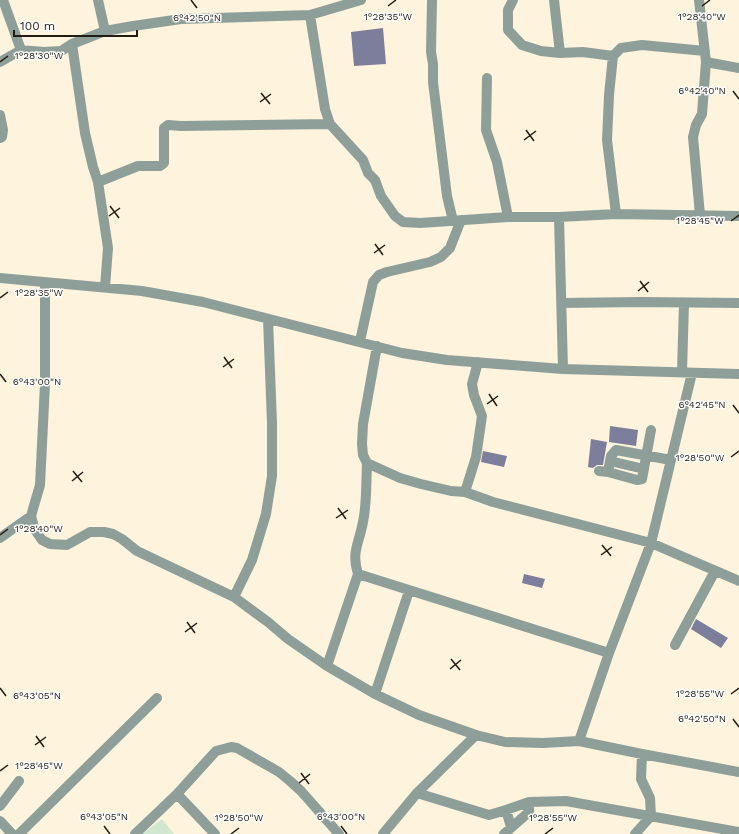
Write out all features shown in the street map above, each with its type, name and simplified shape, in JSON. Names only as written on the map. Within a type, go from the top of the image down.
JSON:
[{"type":"street","points":[[3,0],[21,50]]},
{"type":"street","points":[[98,0],[105,31]]},
{"type":"street","points":[[101,14],[106,0]]},
{"type":"street","points":[[0,62],[21,50],[44,52],[61,51],[72,44],[105,31],[181,19],[310,15],[361,0]]},
{"type":"street","points":[[360,341],[373,282],[379,275],[387,272],[430,262],[441,257],[450,248],[457,220],[447,196],[433,82],[431,52],[432,0]]},
{"type":"street","points":[[513,0],[508,10],[508,30],[522,45],[541,51],[560,53],[583,52],[613,56]]},
{"type":"street","points":[[554,0],[560,53]]},
{"type":"street","points":[[699,0],[706,62],[702,114],[696,125],[693,137],[700,215]]},
{"type":"street","points":[[310,15],[325,109],[330,124],[363,160],[368,173],[375,180],[381,196],[395,216],[403,222],[420,223],[508,217],[559,217],[616,214],[739,216]]},
{"type":"street","points":[[72,44],[85,133],[98,182],[108,248],[105,287]]},
{"type":"street","points":[[616,214],[606,140],[613,56],[621,48],[642,45],[677,47],[705,51]]},
{"type":"street","points":[[706,62],[739,68]]},
{"type":"street","points":[[487,78],[486,130],[497,162],[508,217]]},
{"type":"street","points":[[0,115],[3,130],[2,137],[0,138]]},
{"type":"street","points":[[98,182],[138,166],[160,166],[164,163],[164,128],[168,125],[330,124]]},
{"type":"street","points":[[559,217],[563,369]]},
{"type":"street","points":[[0,278],[142,291],[203,302],[402,353],[432,358],[563,369],[739,374]]},
{"type":"street","points":[[45,283],[45,384],[40,485],[31,516],[35,530],[42,540],[50,544],[68,544],[90,532],[104,532],[113,534],[137,551],[234,597],[288,639],[327,666],[374,694],[419,715],[476,735],[505,742],[543,743],[579,741],[739,772]]},
{"type":"street","points":[[562,303],[641,302],[739,304]]},
{"type":"street","points":[[579,741],[609,653],[651,543],[671,460],[687,373],[684,303]]},
{"type":"street","points":[[234,597],[252,560],[266,514],[272,476],[272,424],[268,319]]},
{"type":"street","points":[[377,346],[362,437],[362,455],[367,463],[400,478],[437,488],[465,492],[493,502],[651,543],[739,581]]},
{"type":"street","points":[[465,492],[476,457],[482,416],[474,395],[472,384],[478,362]]},
{"type":"street","points":[[651,430],[647,455],[642,479],[639,480],[603,472],[610,461],[612,454],[616,450],[647,455],[671,460]]},
{"type":"street","points":[[610,461],[644,469]]},
{"type":"street","points":[[327,666],[358,574],[355,564],[355,551],[363,523],[367,463]]},
{"type":"street","points":[[0,538],[31,516]]},
{"type":"street","points":[[675,645],[715,571]]},
{"type":"street","points":[[358,574],[609,653]]},
{"type":"street","points":[[374,694],[409,591]]},
{"type":"street","points":[[20,834],[157,698]]},
{"type":"street","points":[[383,834],[417,793],[476,735]]},
{"type":"street","points":[[135,834],[177,794],[216,751],[231,747],[237,748],[279,772],[301,791],[339,834]]},
{"type":"street","points":[[635,834],[651,816],[650,798],[641,779],[642,754]]},
{"type":"street","points":[[0,806],[19,781]]},
{"type":"street","points":[[417,793],[489,815],[529,802],[566,801],[739,832]]},
{"type":"street","points":[[177,794],[215,834]]},
{"type":"street","points":[[508,831],[529,812],[529,802]]},
{"type":"street","points":[[506,810],[508,831]]},
{"type":"street","points":[[0,821],[12,834]]},
{"type":"green space","points":[[162,819],[174,834],[142,834]]},
{"type":"building","points":[[383,28],[386,64],[354,66],[351,32]]},
{"type":"building","points":[[610,426],[638,430],[636,446],[609,442]]},
{"type":"building","points":[[591,439],[607,442],[603,465],[597,465],[593,468],[588,467]]},
{"type":"building","points":[[483,451],[507,456],[504,467],[481,462]]},
{"type":"building","points":[[524,574],[545,579],[542,588],[522,583]]},
{"type":"building","points":[[696,619],[728,638],[721,648],[691,629]]}]
